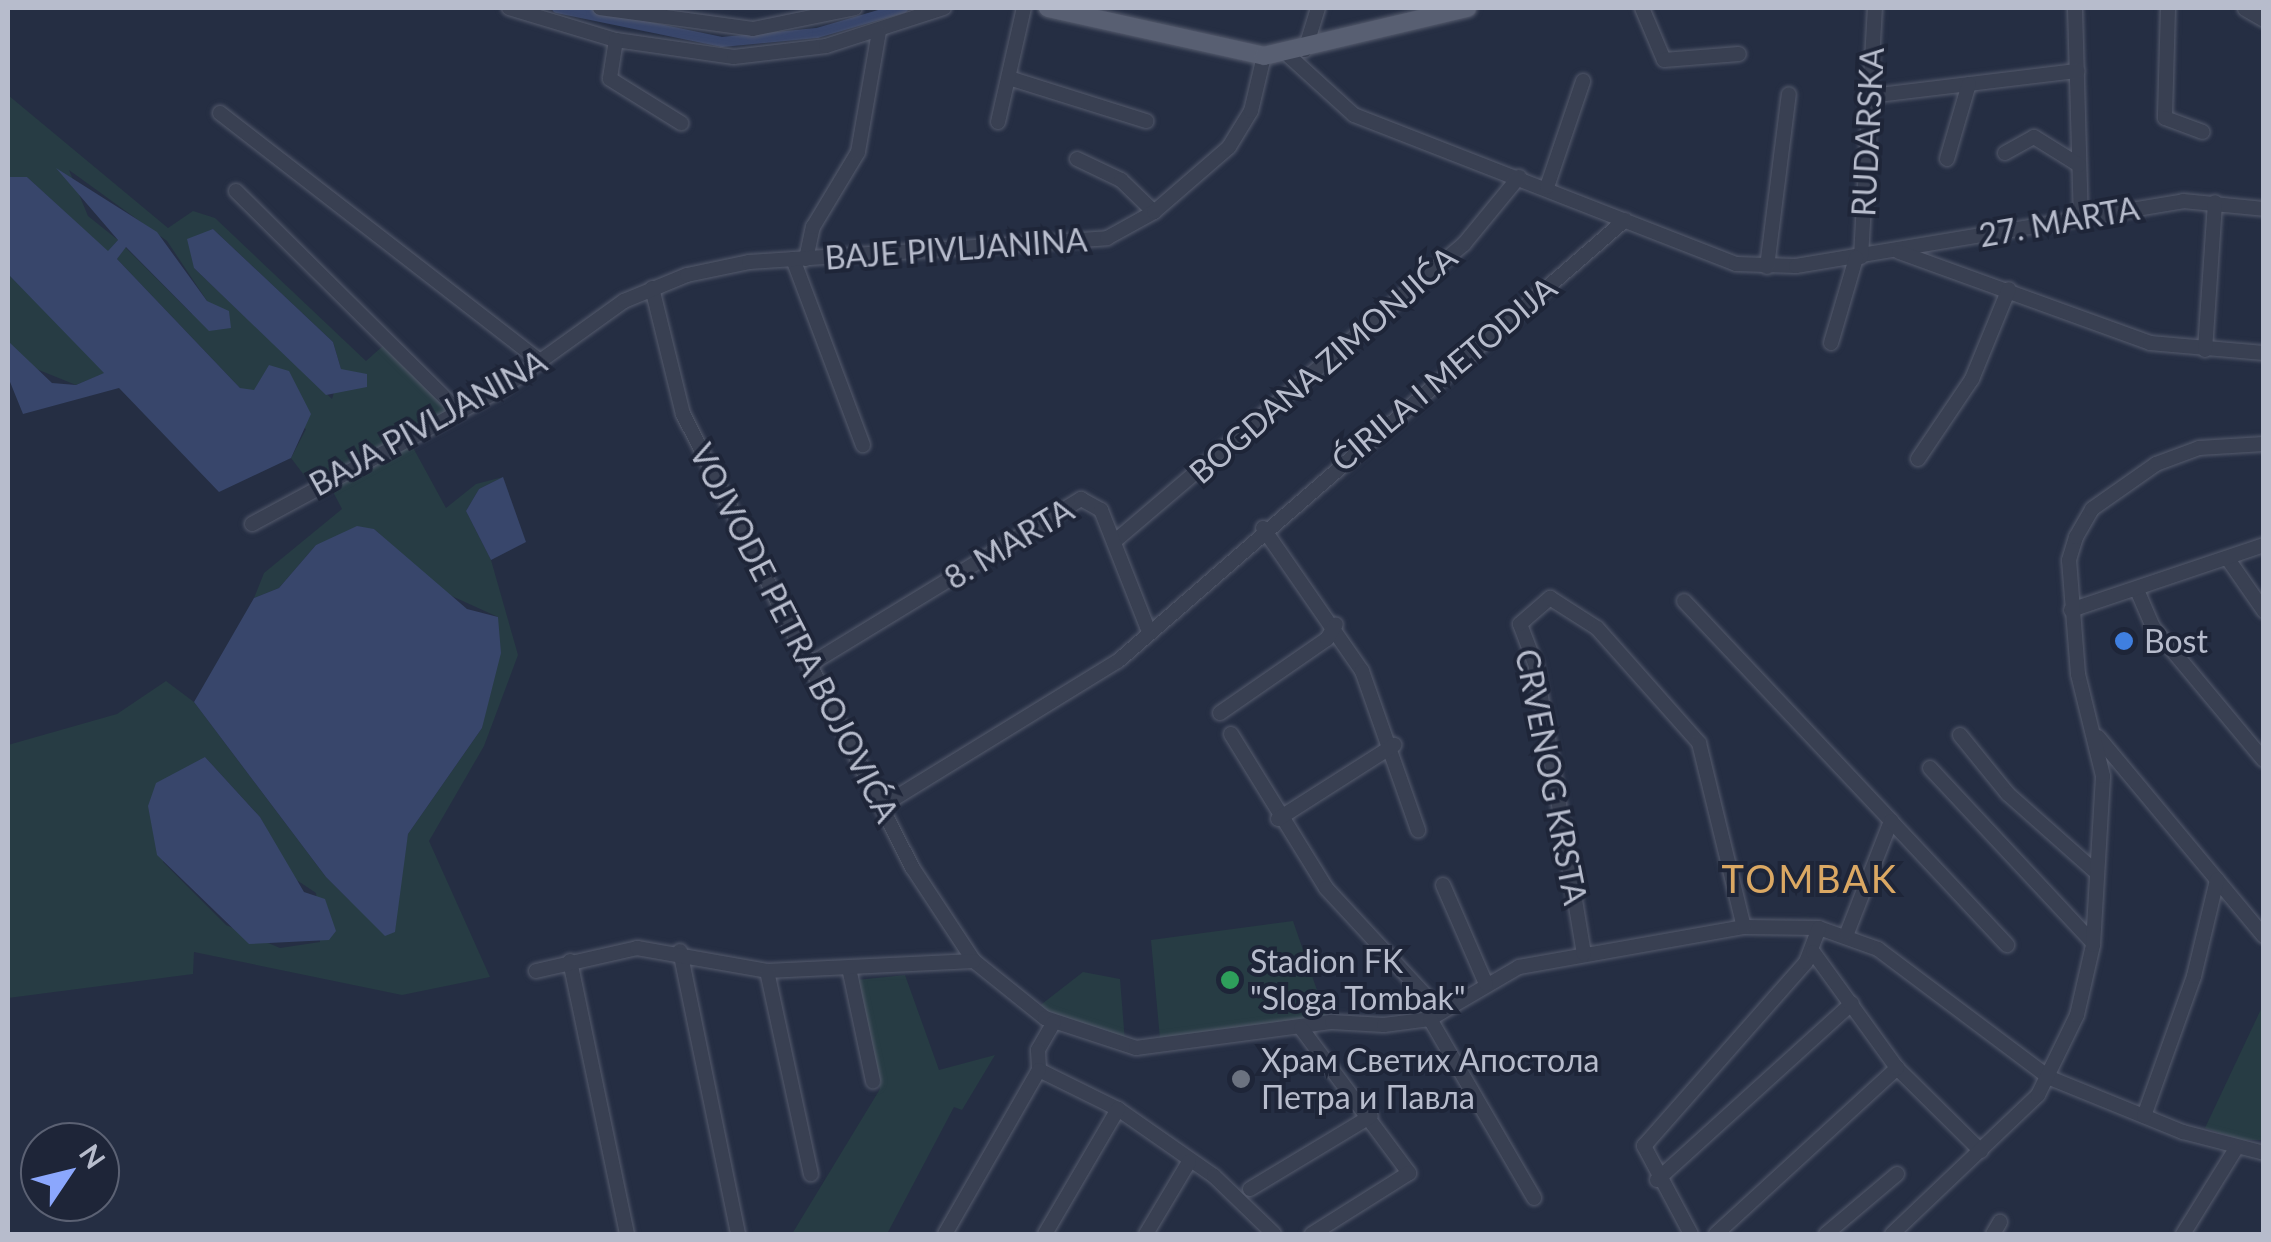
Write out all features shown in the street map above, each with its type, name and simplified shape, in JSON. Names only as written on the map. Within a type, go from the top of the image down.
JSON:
[{"type":"main road","points":[[1048,8],[1264,56],[1296,53],[1467,8]]},
{"type":"street","points":[[509,8],[616,40],[734,57],[879,32],[944,8]]},
{"type":"street","points":[[600,8],[754,29],[855,8]]},
{"type":"street","points":[[998,122],[1024,8]]},
{"type":"street","points":[[1296,53],[1318,8]]},
{"type":"street","points":[[1642,8],[1664,60],[1740,54]]},
{"type":"street","name":"RUDARSKA","points":[[1858,257],[1875,8]]},
{"type":"street","points":[[2076,8],[2081,218]]},
{"type":"street","points":[[2168,8],[2165,118],[2203,132]]},
{"type":"street","points":[[2244,9],[2264,20]]},
{"type":"street","points":[[799,259],[812,226],[858,152],[879,32]]},
{"type":"street","points":[[616,40],[610,79],[681,122]]},
{"type":"street","name":"27. MARTA","points":[[1296,53],[1354,114],[1625,220],[1693,254],[1767,267],[1898,252],[2081,218],[2215,202],[2264,209]]},
{"type":"street","name":"BAJE PIVLJANINA","points":[[652,288],[724,266],[1074,244],[1154,212],[1242,131],[1264,56]]},
{"type":"street","points":[[1870,96],[2077,71]]},
{"type":"street","points":[[1009,78],[1146,121]]},
{"type":"street","points":[[1547,188],[1583,82]]},
{"type":"street","points":[[1947,158],[1970,84]]},
{"type":"street","points":[[1767,267],[1789,94]]},
{"type":"street","points":[[220,114],[541,362]]},
{"type":"street","points":[[2005,154],[2034,137],[2079,165]]},
{"type":"street","points":[[1077,158],[1121,180],[1154,212]]},
{"type":"street","name":"BOGDANA ZIMONJIĆA","points":[[1115,541],[1464,244],[1519,177]]},
{"type":"street","points":[[236,190],[459,412]]},
{"type":"street","points":[[2205,350],[2215,202]]},
{"type":"street","name":"ĆIRILA I METODIJA","points":[[882,806],[1118,660],[1147,627],[1625,220]]},
{"type":"street","points":[[1898,252],[2150,343],[2264,354]]},
{"type":"street","points":[[1832,343],[1858,257]]},
{"type":"street","name":"BAJE PIVLJANINA","points":[[799,259],[863,445]]},
{"type":"street","name":"BAJA PIVLJANINA","points":[[252,524],[459,412],[652,288]]},
{"type":"street","name":"VOJVODE PETRA BOJOVIĆA","points":[[652,288],[683,414],[882,806],[974,961],[1054,1022],[1136,1048],[1435,1016],[1486,984],[1584,954],[1744,927],[1819,928],[1846,933],[2050,1078],[2235,1150],[2264,1153]]},
{"type":"street","points":[[1918,459],[1972,379],[2008,289]]},
{"type":"street","points":[[1892,1234],[1981,1151],[2050,1078],[2077,1015],[2093,943],[2096,736],[2071,610],[2069,560],[2092,510],[2156,464],[2199,448],[2264,444]]},
{"type":"street","name":"8. MARTA","points":[[809,665],[1077,500],[1095,504],[1115,541],[1147,627]]},
{"type":"street","points":[[1263,528],[1336,624],[1394,745],[1418,830]]},
{"type":"street","points":[[2071,610],[2230,562],[2264,545]]},
{"type":"street","points":[[2230,562],[2264,612]]},
{"type":"street","points":[[2137,590],[2153,627],[2264,760]]},
{"type":"street","name":"CRVENOG KRSTA","points":[[1584,954],[1536,666],[1520,624],[1550,598],[1596,628],[1699,743],[1744,927]]},
{"type":"street","points":[[1684,601],[2007,945]]},
{"type":"street","points":[[1220,713],[1327,639],[1336,624]]},
{"type":"street","points":[[1231,734],[1278,819],[1352,922],[1435,1016],[1534,1198]]},
{"type":"street","points":[[1960,734],[2008,794],[2097,873]]},
{"type":"street","points":[[2096,736],[2264,936]]},
{"type":"street","points":[[1278,819],[1394,745]]},
{"type":"street","points":[[1930,768],[2093,943]]},
{"type":"street","points":[[1846,933],[1891,821]]},
{"type":"street","points":[[2144,1116],[2184,1008],[2216,880]]},
{"type":"street","points":[[1443,885],[1486,984]]},
{"type":"street","points":[[1690,1234],[1657,1180],[1644,1146],[1652,1131],[1813,952],[1819,928]]},
{"type":"street","points":[[536,971],[618,950],[680,952],[767,971],[974,961]]},
{"type":"street","points":[[680,952],[738,1234]]},
{"type":"street","points":[[1813,952],[1896,1068],[1981,1151]]},
{"type":"street","points":[[570,961],[627,1234]]},
{"type":"street","points":[[849,968],[873,1081]]},
{"type":"street","points":[[767,971],[811,1174]]},
{"type":"street","points":[[1657,1180],[1852,1003]]},
{"type":"street","points":[[945,1234],[1039,1070],[1038,1050],[1054,1022]]},
{"type":"street","points":[[1300,1028],[1409,1172],[1312,1234]]},
{"type":"street","points":[[1716,1234],[1896,1068]]},
{"type":"street","points":[[1039,1070],[1118,1109],[1189,1162],[1274,1234]]},
{"type":"street","points":[[1045,1234],[1118,1109]]},
{"type":"street","points":[[1250,1189],[1370,1116]]},
{"type":"street","points":[[2184,1234],[2235,1150]]},
{"type":"street","points":[[1146,1234],[1189,1162]]},
{"type":"street","points":[[1826,1234],[1897,1174]]},
{"type":"shaded area","points":[[8,95],[168,228],[193,211],[215,218],[366,361],[384,345],[450,413],[310,483],[291,458],[306,429],[240,388],[117,259],[125,247],[192,314],[207,301],[167,241],[69,170],[88,216],[118,240],[108,252],[27,177],[8,177]],"holes":[[[213,229],[333,342],[341,369],[332,399],[194,268]]]},
{"type":"shaded area","points":[[8,274],[105,373],[76,385],[29,366],[8,341]]},
{"type":"shaded area","points":[[410,442],[446,508],[476,484],[503,477],[479,489],[466,511],[491,560],[518,655],[484,746],[429,841],[490,977],[402,995],[194,952],[193,974],[8,998],[8,745],[117,714],[166,681],[194,702],[326,877],[349,900],[393,911],[408,834],[482,728],[498,617],[445,593],[374,529],[316,545],[279,588],[254,598],[264,573],[342,509],[329,484]],"holes":[[[205,757],[260,817],[292,877],[316,893],[320,942],[280,948],[226,925],[163,862]]]},
{"type":"shaded area","name":"Stadion FK \"Sloga Tombak\"","points":[[1293,921],[1326,1016],[1160,1039],[1151,940]]},
{"type":"shaded area","points":[[1083,972],[1120,979],[1125,1042],[1038,1007]]},
{"type":"shaded area","points":[[905,975],[939,1070],[995,1055],[962,1110],[954,1107],[887,1234],[792,1234],[880,1089],[857,980]]},
{"type":"shaded area","points":[[2263,1005],[2263,1140],[2241,1140],[2205,1128]]},
{"type":"water","points":[[56,168],[157,232],[207,301],[229,311],[231,328],[209,331],[126,247],[117,259],[240,388],[254,390],[269,365],[289,371],[311,414],[291,458],[219,492],[119,388],[23,414],[8,377],[8,341],[52,383],[76,385],[104,373],[8,274],[8,177],[27,177],[108,251],[118,240]]},
{"type":"water","points":[[213,229],[333,342],[341,369],[367,374],[367,387],[326,395],[194,268],[187,239]]},
{"type":"water","points":[[503,477],[526,542],[491,560],[466,511],[479,489]]},
{"type":"water","points":[[357,526],[374,529],[467,609],[498,617],[501,653],[482,728],[408,834],[395,932],[385,936],[326,877],[194,702],[254,598],[279,588],[316,545]]},
{"type":"water","points":[[205,757],[260,817],[304,892],[325,899],[336,931],[329,940],[249,944],[157,855],[148,806],[156,783]]},
{"type":"waterway","points":[[557,8],[722,42],[817,33],[903,8]]},
{"type":"place","name":"Bost","points":[[2124,641]]},
{"type":"place","name":"Stadion FK \"Sloga Tombak\"","points":[[1230,980]]},
{"type":"place","name":"Храм Светих Апостола Петра и Павла","points":[[1241,1079]]},
{"type":"district","name":"TOMBAK","points":[[1810,879]]}]
